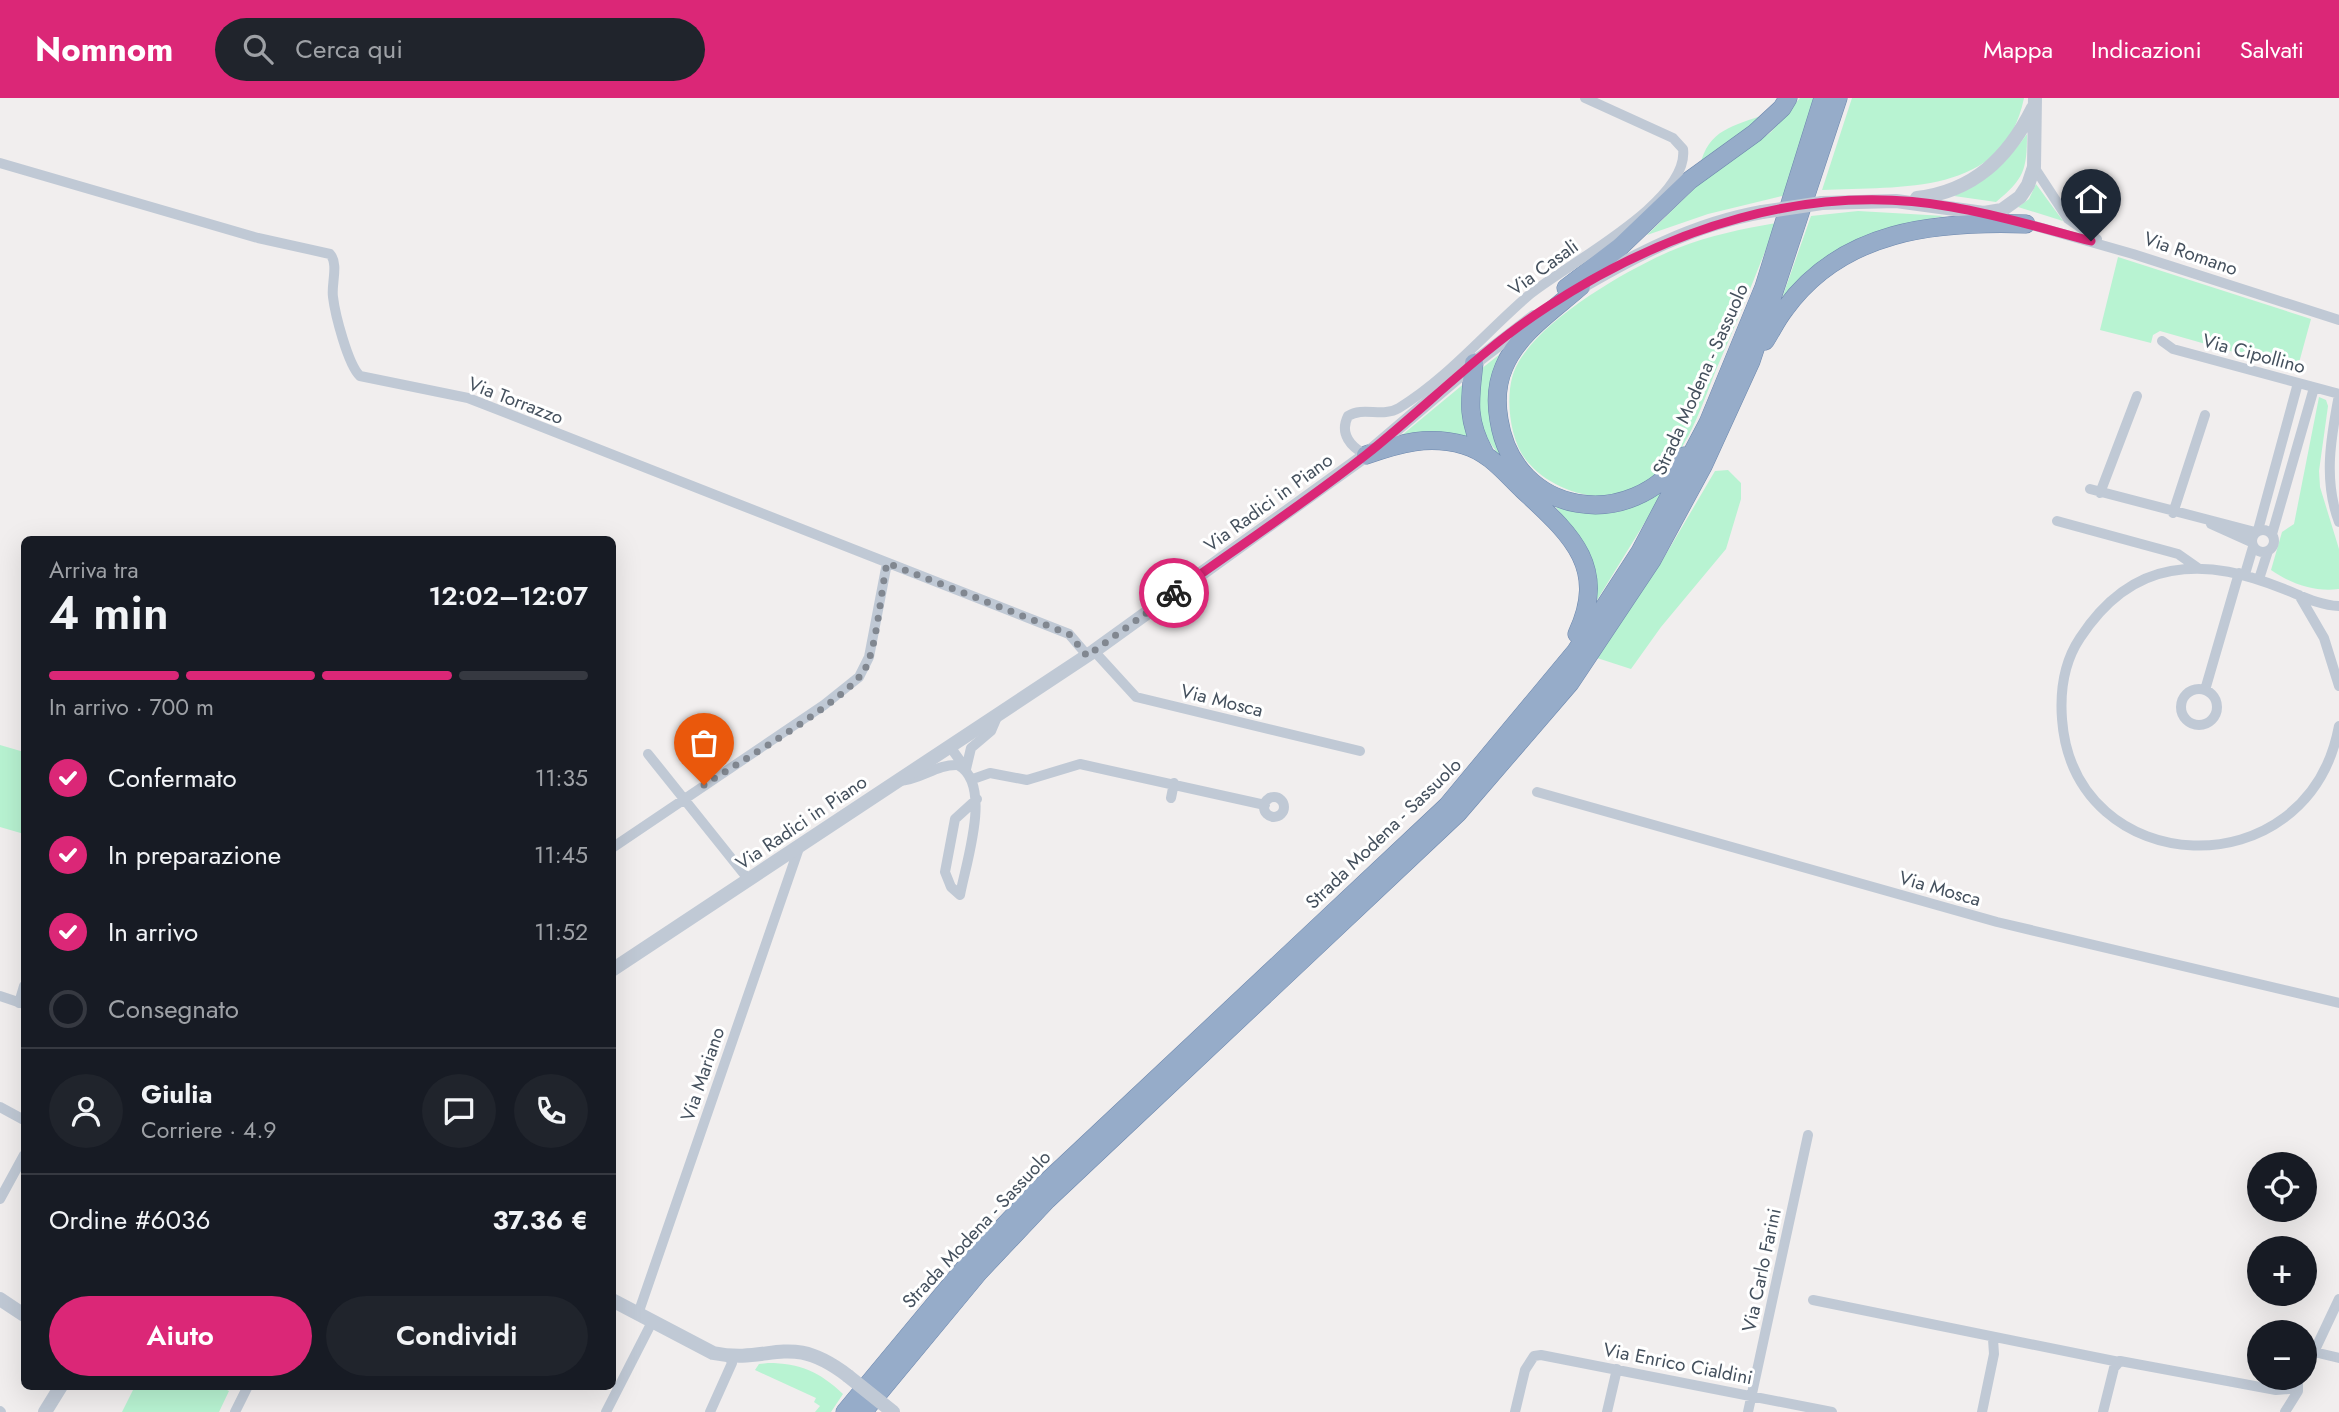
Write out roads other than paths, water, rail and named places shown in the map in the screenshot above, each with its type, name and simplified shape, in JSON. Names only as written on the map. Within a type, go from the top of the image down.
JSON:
[{"type":"highway","points":[[1545,308],[1576,278],[1620,247],[1690,180],[1755,133],[1782,108],[1788,98]]},
{"type":"highway","name":"Strada Modena - Sassuolo","points":[[845,1412],[968,1264],[1038,1190],[1447,806],[1562,681],[1640,552],[1708,423],[1764,287],[1823,98]]},
{"type":"highway","name":"Strada Modena - Sassuolo","points":[[863,1412],[970,1283],[1047,1200],[1458,813],[1562,681],[1652,560],[1703,466],[1751,361],[1839,98]]},
{"type":"highway","points":[[1751,361],[1785,308],[1806,285],[1830,265],[1861,248],[1923,227],[1951,223],[2026,224]]},
{"type":"highway","points":[[1581,286],[1516,345],[1503,369],[1496,403],[1501,434],[1513,459],[1526,476],[1555,498],[1601,506],[1627,502],[1653,489],[1672,472],[1708,423]]},
{"type":"highway","points":[[1474,363],[1468,409],[1475,436],[1484,452],[1569,534],[1583,555],[1588,579],[1586,613],[1561,659],[1562,681]]},
{"type":"highway","points":[[1366,455],[1405,442],[1434,439],[1484,452]]},
{"type":"street","name":"Via Casali","points":[[1366,455],[1352,448],[1347,438],[1344,427],[1348,416],[1360,411],[1385,413],[1405,404],[1460,359],[1531,294],[1627,229],[1679,174],[1683,149],[1673,138],[1585,98]]},
{"type":"street","points":[[1984,213],[2002,210],[2020,197],[2028,185],[2034,167],[2035,101]]},
{"type":"street","points":[[1896,201],[1951,190],[1992,168],[2020,133],[2035,101]]},
{"type":"street","name":"Via Torrazzo","points":[[0,163],[258,238],[330,254],[334,263],[333,302],[353,366],[360,376],[468,398],[1069,634],[1091,653]]},
{"type":"street","points":[[2034,167],[2068,219],[2112,247]]},
{"type":"street","name":"Via Romano","points":[[1822,203],[1896,201],[1950,206],[1984,213],[2112,247],[2339,320]]},
{"type":"street","name":"Via Radici in Piano","points":[[616,968],[1091,653],[1366,455],[1474,363],[1545,308],[1626,259],[1677,237],[1762,212],[1822,203]]},
{"type":"street","name":"Via Cipollino","points":[[2162,341],[2173,349],[2339,395]]},
{"type":"street","points":[[2205,690],[2254,538],[2298,383]]},
{"type":"street","points":[[2259,579],[2267,551],[2274,544],[2273,534],[2314,388]]},
{"type":"street","points":[[2339,395],[2329,469],[2333,505],[2339,522]]},
{"type":"street","points":[[2137,396],[2095,491],[2254,538],[2261,552],[2267,551]]},
{"type":"street","points":[[2173,513],[2205,415]]},
{"type":"street","points":[[2057,521],[2178,554],[2198,568]]},
{"type":"street","points":[[2254,538],[2267,530],[2273,534]]},
{"type":"street","points":[[616,845],[824,705],[859,677],[869,657],[887,563]]},
{"type":"street","points":[[2339,606],[2320,603],[2242,574],[2198,568],[2168,571],[2139,582],[2114,598],[2092,619],[2076,644],[2065,673],[2060,703],[2063,733],[2072,762],[2087,788],[2107,811],[2123,823],[2160,841],[2200,846],[2241,841],[2266,831],[2290,816],[2309,796],[2324,773],[2335,748],[2339,726]]},
{"type":"street","points":[[2299,595],[2324,638],[2339,686]]},
{"type":"street","name":"Via Mosca","points":[[1091,653],[1136,697],[1360,751]]},
{"type":"street","points":[[969,774],[971,748],[991,730],[997,717]]},
{"type":"street","points":[[951,748],[969,774],[977,799],[960,895],[948,881],[945,872],[947,858],[955,819],[977,799]]},
{"type":"street","points":[[648,754],[748,879]]},
{"type":"street","points":[[896,781],[912,780],[947,764],[969,774],[990,773],[1027,779],[1080,764],[1265,805]]},
{"type":"street","points":[[1171,798],[1174,783]]},
{"type":"street","name":"Via Mosca","points":[[1536,792],[1997,922],[2339,1003]]},
{"type":"street","name":"Via Mariano","points":[[638,1314],[800,845]]},
{"type":"street","points":[[0,996],[21,1003]]},
{"type":"street","points":[[0,1107],[21,1118]]},
{"type":"street","name":"Via Carlo Farini","points":[[1748,1412],[1808,1135]]},
{"type":"street","points":[[0,1199],[21,1160]]},
{"type":"street","points":[[0,1299],[21,1313]]},
{"type":"street","points":[[2317,1346],[2339,1299]]},
{"type":"street","points":[[1813,1300],[1993,1339],[2247,1384]]},
{"type":"street","points":[[616,1302],[704,1350],[729,1356],[794,1351],[822,1359],[893,1412]]},
{"type":"street","points":[[606,1412],[652,1322]]},
{"type":"street","points":[[1982,1412],[1995,1348],[1993,1339]]},
{"type":"street","points":[[2317,1353],[2339,1358]]},
{"type":"street","points":[[710,1412],[732,1363],[729,1356]]},
{"type":"street","name":"Via Enrico Cialdini","points":[[1515,1412],[1525,1370],[1534,1356],[1547,1356],[1832,1412]]},
{"type":"street","points":[[2103,1412],[2114,1368],[2120,1362]]},
{"type":"street","points":[[1607,1412],[1617,1368]]},
{"type":"street","points":[[45,1412],[59,1390]]},
{"type":"street","points":[[235,1412],[246,1390]]},
{"type":"street","points":[[2285,1390],[2286,1410]]},
{"type":"street","points":[[2286,1410],[2298,1390]]}]
